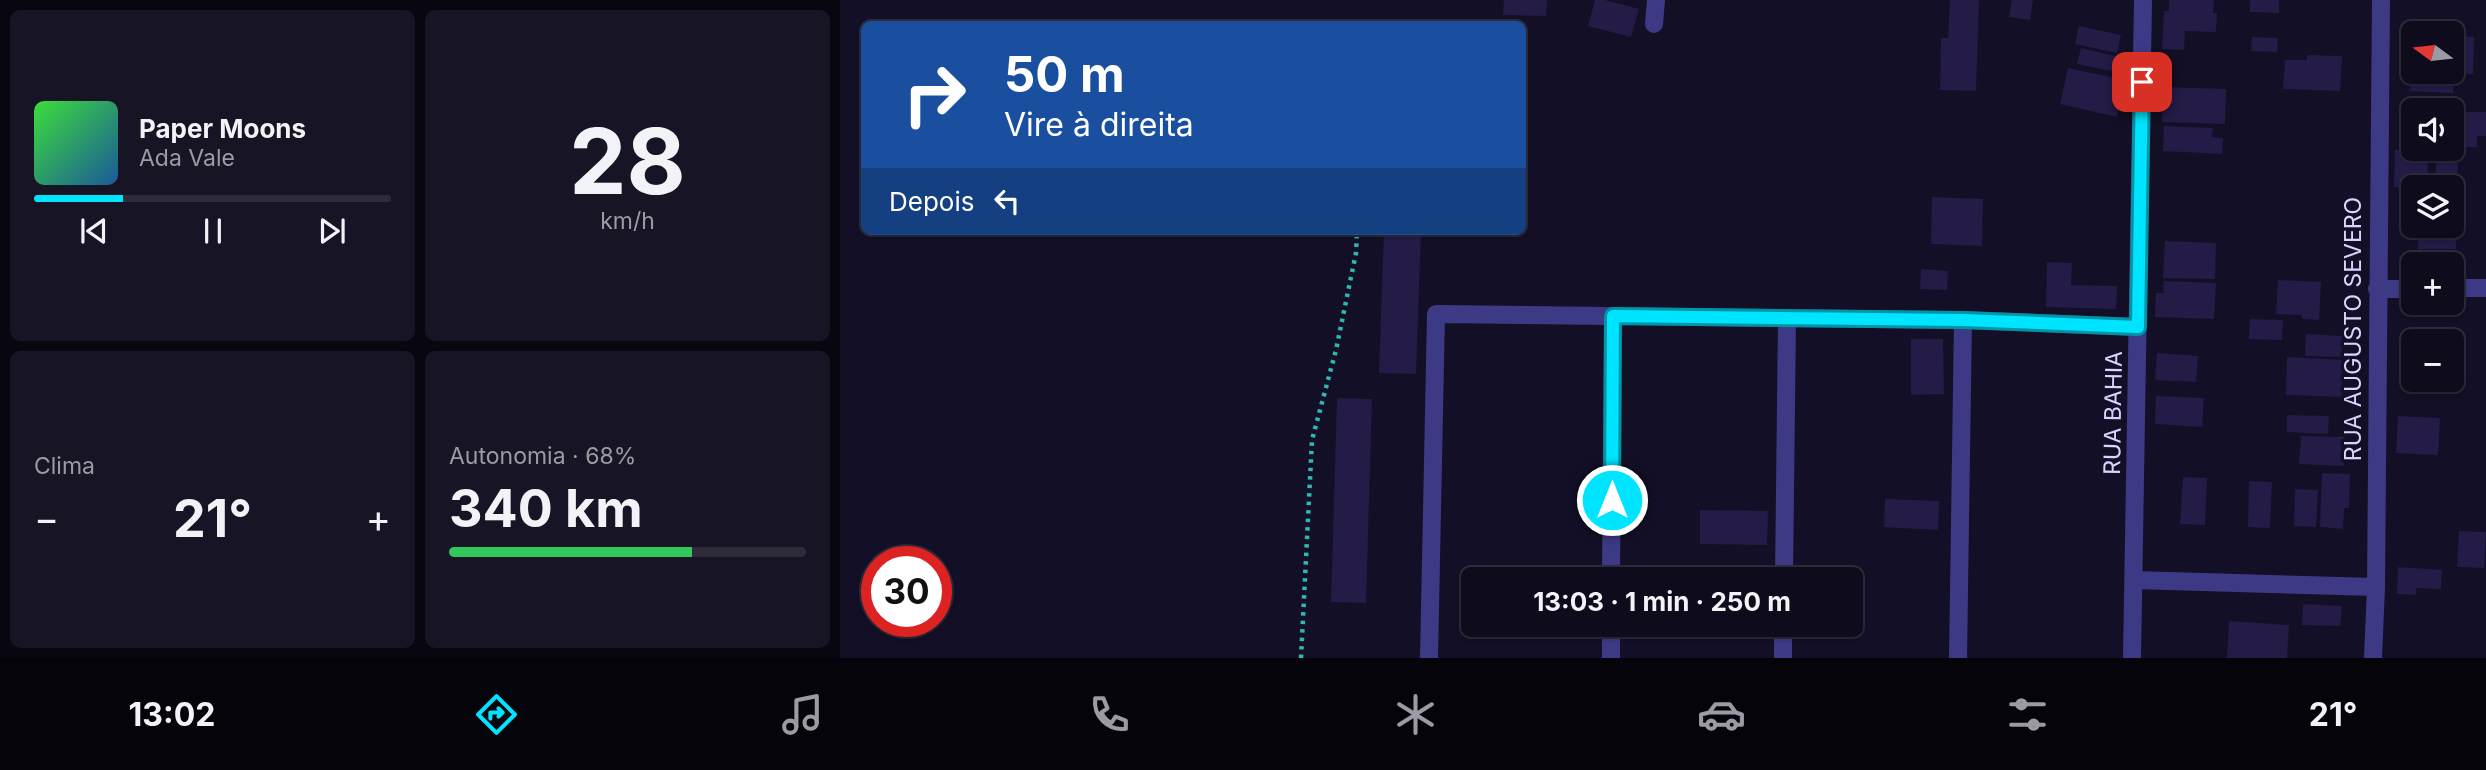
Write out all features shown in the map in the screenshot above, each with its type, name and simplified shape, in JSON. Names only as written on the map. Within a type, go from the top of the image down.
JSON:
[{"type":"street","points":[[1654,24],[1656,0]]},
{"type":"street","name":"RUA BAHIA","points":[[2132,658],[2143,0]]},
{"type":"street","name":"RUA AUGUSTO SEVERO","points":[[2373,658],[2376,587],[2381,0]]},
{"type":"street","points":[[2464,288],[2486,288]]},
{"type":"street","points":[[2377,289],[2401,289]]},
{"type":"street","points":[[1429,658],[1436,314],[1963,320],[2138,327]]},
{"type":"street","points":[[1611,567],[1613,316]]},
{"type":"street","points":[[1784,567],[1787,318]]},
{"type":"street","points":[[1958,658],[1963,320]]},
{"type":"street","points":[[2134,580],[2376,587]]},
{"type":"street","points":[[1611,637],[1611,658]]},
{"type":"street","points":[[1783,637],[1783,658]]},
{"type":"path","points":[[1301,658],[1312,440],[1339,338],[1356,253],[1357,235]]},
{"type":"building","points":[[1504,0],[1547,0],[1546,16],[1503,15]]},
{"type":"building","points":[[1595,0],[1639,9],[1631,37],[1588,26]]},
{"type":"building","points":[[1950,0],[1979,0],[1976,91],[1940,90],[1941,38],[1948,38]]},
{"type":"building","points":[[2012,0],[2033,0],[2030,20],[2009,17]]},
{"type":"building","points":[[2169,0],[2214,0],[2213,13],[2217,13],[2216,32],[2185,31],[2184,50],[2162,49],[2164,11],[2169,11]]},
{"type":"building","points":[[2250,0],[2279,0],[2279,13],[2250,12]]},
{"type":"building","points":[[2079,26],[2121,35],[2117,53],[2075,44]]},
{"type":"building","points":[[2252,37],[2278,38],[2277,52],[2251,51]]},
{"type":"building","points":[[2464,37],[2474,37],[2473,74],[2464,74]]},
{"type":"building","points":[[2081,48],[2119,57],[2116,72],[2077,64]]},
{"type":"building","points":[[2307,55],[2342,56],[2340,91],[2283,89],[2285,60],[2307,60]]},
{"type":"building","points":[[2068,68],[2125,80],[2117,117],[2060,104]]},
{"type":"building","points":[[2410,84],[2454,84],[2453,93],[2410,91]]},
{"type":"building","points":[[2163,87],[2226,89],[2225,124],[2162,122]]},
{"type":"building","points":[[2399,111],[2401,111],[2401,136]]},
{"type":"building","points":[[2464,112],[2486,112],[2486,136],[2477,136],[2477,147],[2464,147]]},
{"type":"building","points":[[2164,126],[2213,128],[2212,137],[2223,138],[2222,154],[2163,151]]},
{"type":"building","points":[[2395,150],[2401,150],[2401,161],[2428,161],[2427,175],[2401,175],[2401,187],[2394,187]]},
{"type":"building","points":[[2436,161],[2458,161],[2457,175],[2436,175]]},
{"type":"building","points":[[2400,195],[2401,195],[2401,224]]},
{"type":"building","points":[[1932,197],[1983,199],[1982,246],[1931,244]]},
{"type":"building","points":[[1384,235],[1421,235],[1416,374],[1379,373]]},
{"type":"building","points":[[2418,238],[2456,238],[2456,249],[2418,249]]},
{"type":"building","points":[[2165,241],[2216,243],[2215,279],[2163,278]]},
{"type":"building","points":[[2047,262],[2072,263],[2071,285],[2117,286],[2116,309],[2046,307]]},
{"type":"building","points":[[1921,269],[1948,271],[1947,290],[1920,289]]},
{"type":"building","points":[[2278,280],[2321,282],[2319,320],[2302,319],[2302,315],[2276,314]]},
{"type":"building","points":[[2164,281],[2216,283],[2214,319],[2155,317],[2156,293],[2163,293]]},
{"type":"building","points":[[2250,319],[2283,320],[2282,340],[2249,339]]},
{"type":"building","points":[[2306,334],[2342,336],[2342,357],[2305,356]]},
{"type":"building","points":[[1911,339],[1943,339],[1944,394],[1911,395]]},
{"type":"building","points":[[2157,353],[2198,356],[2196,382],[2155,380]]},
{"type":"building","points":[[2287,357],[2343,360],[2342,397],[2286,395]]},
{"type":"building","points":[[2156,396],[2204,398],[2202,427],[2155,424]]},
{"type":"building","points":[[1337,398],[1372,399],[1366,603],[1331,602]]},
{"type":"building","points":[[2287,415],[2329,416],[2328,434],[2287,432]]},
{"type":"building","points":[[2398,416],[2440,418],[2438,455],[2396,453]]},
{"type":"building","points":[[2301,436],[2345,437],[2344,466],[2299,464]]},
{"type":"building","points":[[2322,473],[2350,474],[2349,508],[2344,508],[2343,529],[2320,527]]},
{"type":"building","points":[[2183,477],[2207,478],[2205,525],[2180,524]]},
{"type":"building","points":[[2249,481],[2272,482],[2270,528],[2248,527]]},
{"type":"building","points":[[2295,489],[2318,490],[2316,527],[2294,526]]},
{"type":"building","points":[[1885,499],[1939,501],[1938,530],[1884,527]]},
{"type":"building","points":[[1700,510],[1768,511],[1767,545],[1700,544]]},
{"type":"building","points":[[2459,531],[2486,532],[2484,568],[2457,567]]},
{"type":"building","points":[[2398,567],[2442,570],[2441,589],[2416,588],[2416,595],[2397,594]]},
{"type":"building","points":[[2303,604],[2342,606],[2340,626],[2302,625]]},
{"type":"building","points":[[2229,621],[2289,625],[2287,658],[2227,658]]},
{"type":"route","points":[[1612,500],[1613,316],[1963,320],[2138,327],[2142,82]]}]
